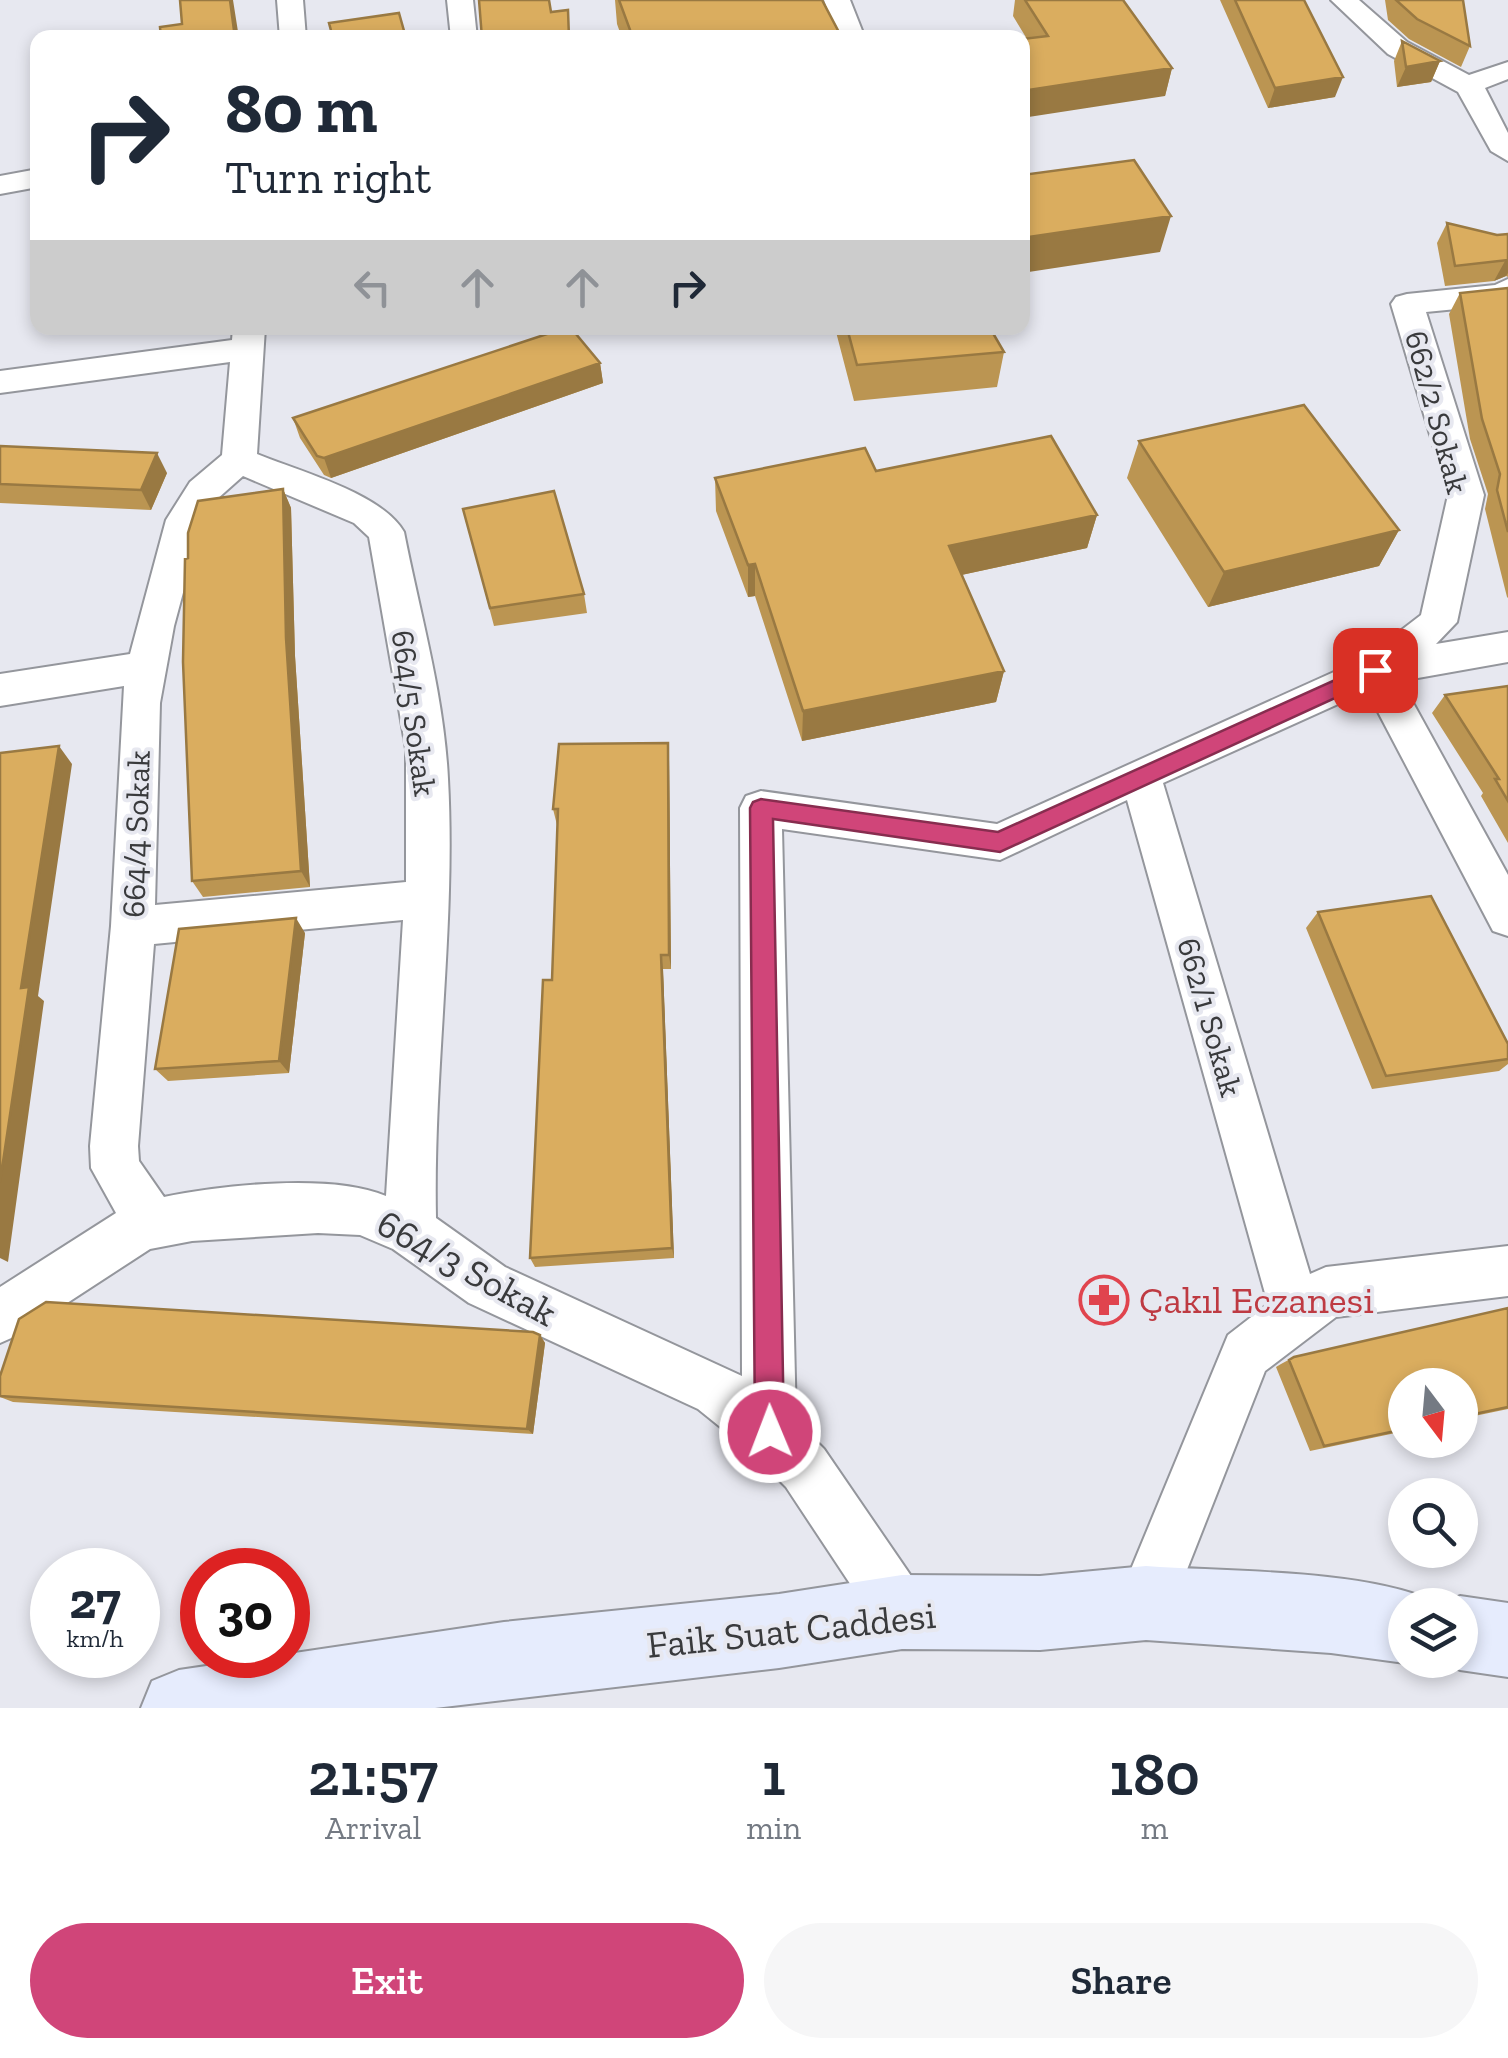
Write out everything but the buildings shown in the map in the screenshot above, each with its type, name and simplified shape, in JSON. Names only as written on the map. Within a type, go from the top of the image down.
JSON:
[{"type":"street","points":[[290,0],[292,30]]},
{"type":"street","points":[[460,0],[463,30]]},
{"type":"street","points":[[837,0],[849,30]]},
{"type":"street","points":[[1344,0],[1378,34],[1415,59],[1467,85],[1487,113],[1493,140],[1508,152]]},
{"type":"street","points":[[1467,85],[1508,70]]},
{"type":"street","points":[[0,185],[30,179]]},
{"type":"street","name":"662/2 Sokak","points":[[1375,670],[1438,622],[1466,495],[1408,304],[1508,294],[1508,290]]},
{"type":"street","points":[[0,382],[248,338],[239,460]]},
{"type":"street","name":"664/4 Sokak","points":[[152,1223],[115,1168],[133,926],[140,703],[184,520],[203,491],[239,460]]},
{"type":"street","name":"664/5 Sokak","points":[[239,460],[368,514],[386,532],[424,736],[428,900],[409,1132],[410,1231]]},
{"type":"street","points":[[770,1432],[761,808],[1000,842],[1375,670],[1508,646]]},
{"type":"street","points":[[0,690],[147,667]]},
{"type":"street","points":[[1375,670],[1508,918]]},
{"type":"street","name":"662/1 Sokak","points":[[1140,775],[1298,1315]]},
{"type":"street","points":[[133,926],[428,900]]},
{"type":"street","name":"664/3 Sokak","points":[[0,1317],[124,1236],[152,1223],[318,1208],[360,1210],[410,1231],[487,1285],[716,1390],[770,1432],[805,1468],[902,1612]]},
{"type":"street","points":[[1146,1603],[1246,1352],[1326,1292],[1508,1271]]},
{"type":"street","name":"Faik Suat Caddesi","points":[[179,1708],[504,1660],[779,1631],[902,1612],[1040,1613],[1146,1603],[1388,1624]]},
{"type":"street","points":[[1478,1636],[1508,1640]]},
{"type":"place","name":"Çakıl Eczanesi","points":[[1104,1300]]},
{"type":"route","points":[[770,1432],[761,808],[1000,842],[1375,670]]}]
